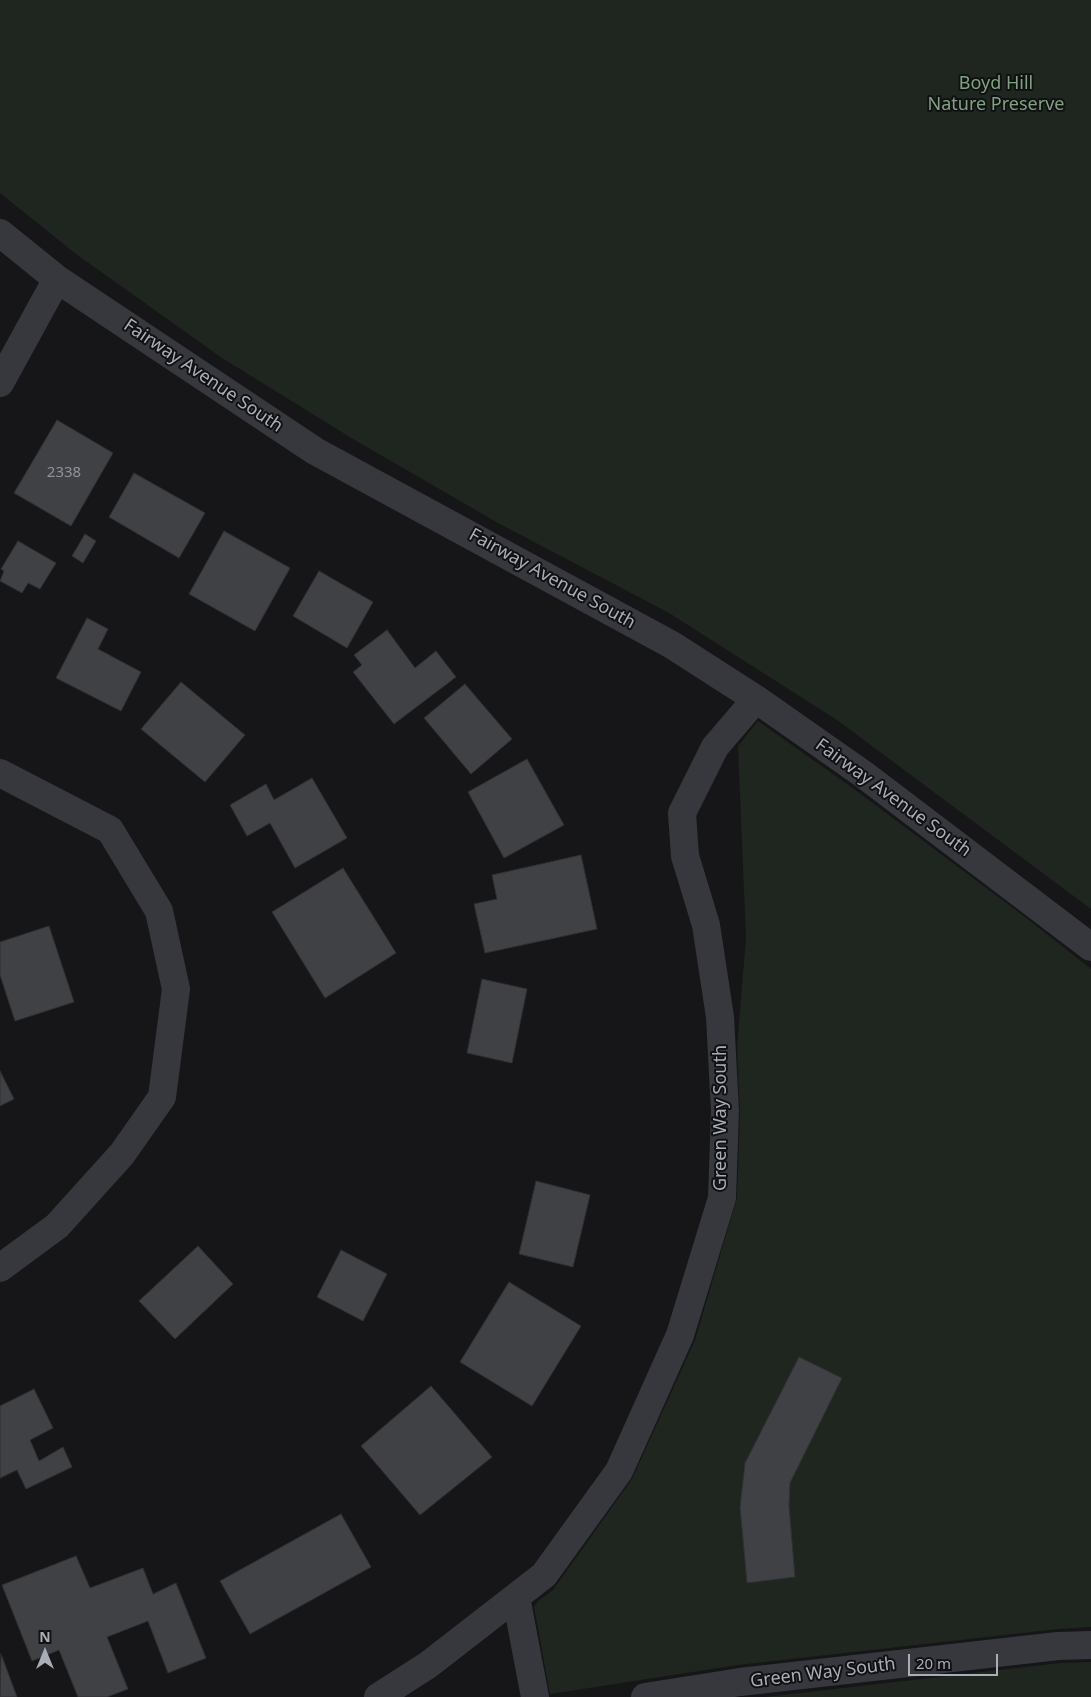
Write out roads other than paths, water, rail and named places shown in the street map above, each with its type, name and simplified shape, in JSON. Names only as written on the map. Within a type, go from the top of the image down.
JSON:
[{"type":"street","name":"Fairway Avenue South","points":[[0,233],[57,279],[315,451],[672,645],[756,699],[863,774],[1091,947]]},
{"type":"street","points":[[0,382],[57,279]]},
{"type":"street","name":"Green Way South","points":[[378,1697],[428,1665],[544,1575],[618,1471],[680,1335],[722,1198],[725,1111],[720,1017],[706,925],[685,856],[682,813],[716,747],[756,699]]},
{"type":"street","points":[[0,772],[110,830],[159,911],[176,989],[162,1097],[122,1154],[57,1226],[0,1268]]},
{"type":"street","points":[[516,1597],[535,1697]]},
{"type":"street","name":"Green Way South","points":[[645,1697],[740,1682],[1058,1646],[1091,1645]]},
{"type":"park label","name":"Boyd Hill Nature Preserve","points":[[996,94]]}]
